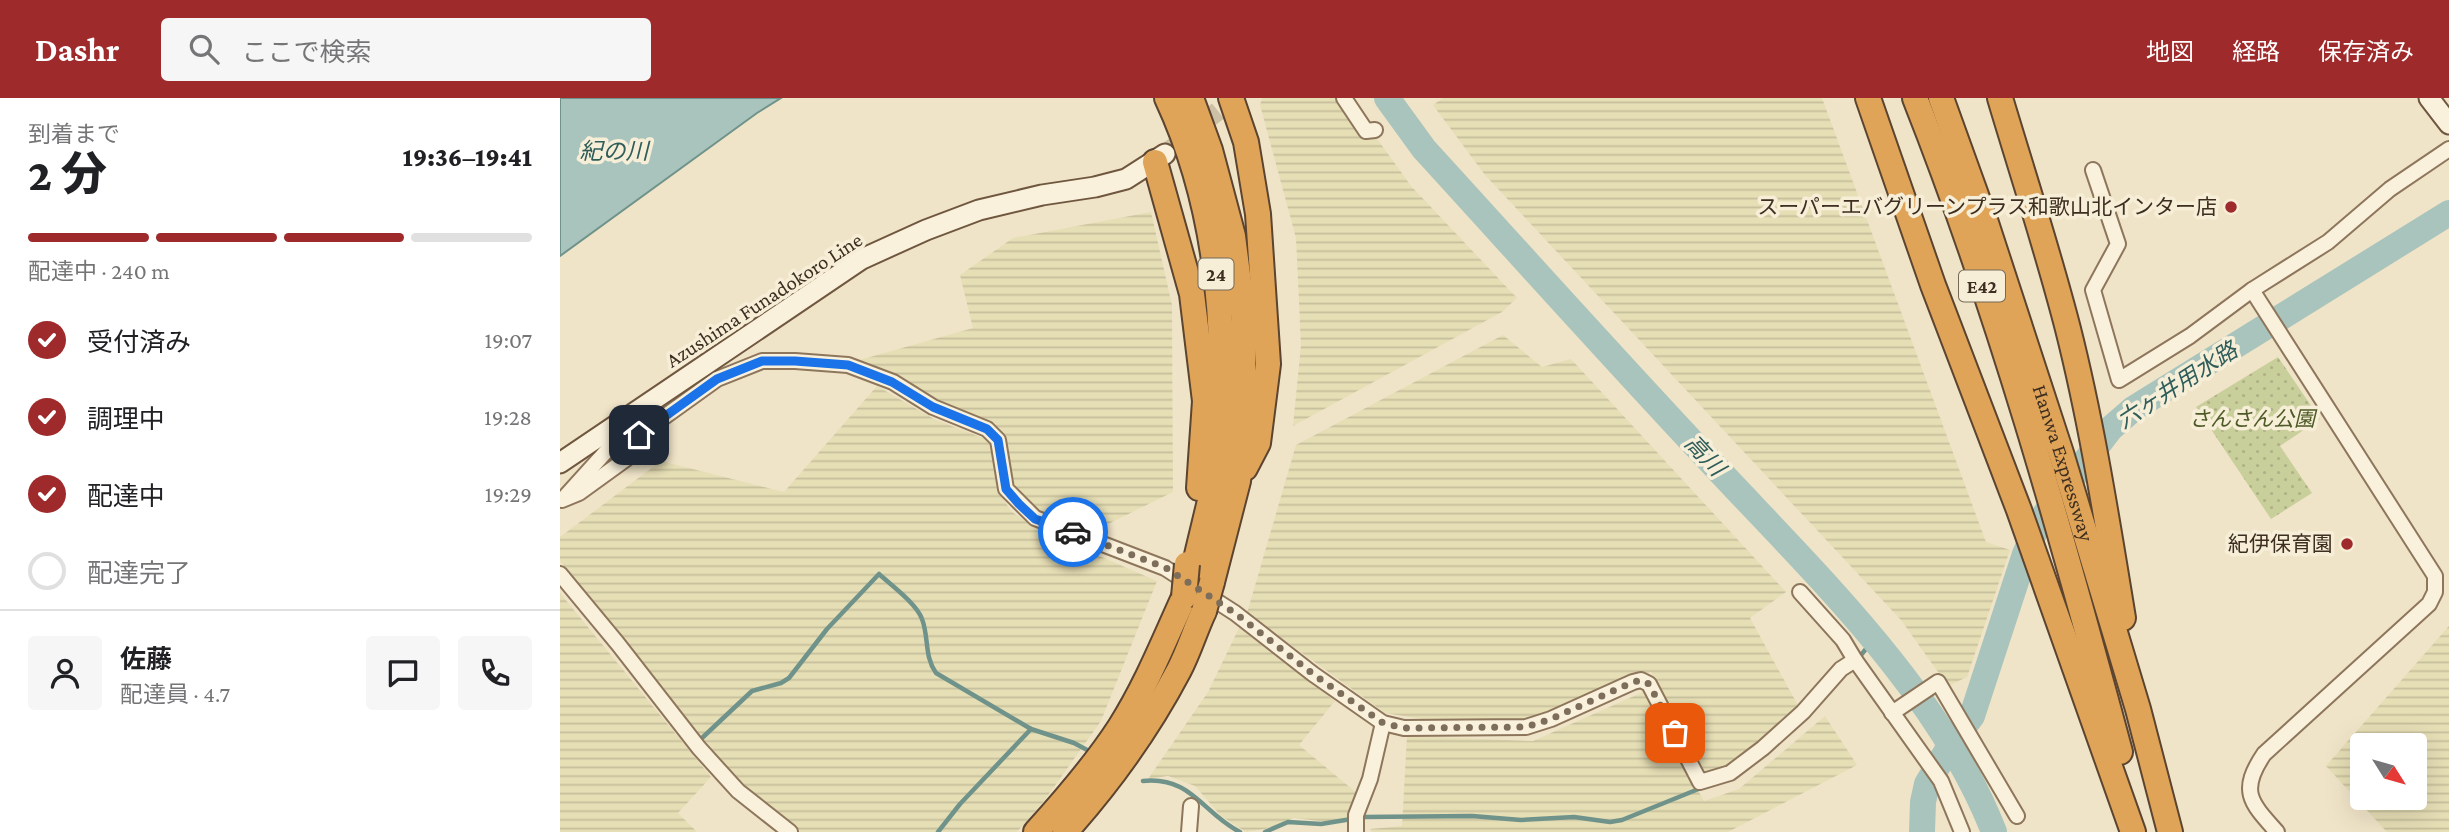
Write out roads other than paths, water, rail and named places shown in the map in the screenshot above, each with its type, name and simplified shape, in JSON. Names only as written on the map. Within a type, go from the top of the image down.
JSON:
[{"type":"highway","name":"24","points":[[1167,98],[1194,172],[1212,239],[1223,339],[1230,453]]},
{"type":"highway","name":"24","points":[[1191,98],[1210,150],[1233,236],[1244,321],[1230,453]]},
{"type":"highway","points":[[1868,98],[1933,285],[2019,510],[2133,832]]},
{"type":"highway","name":"Hanwa Expressway","points":[[1915,98],[1966,238],[2009,369],[2061,540],[2142,832]]},
{"type":"highway","name":"Hanwa Expressway","points":[[1941,98],[1985,220],[2061,453],[2138,709],[2171,832]]},
{"type":"highway","points":[[2000,98],[2050,265],[2090,424],[2138,709]]},
{"type":"highway","name":"24","points":[[1065,832],[1096,798],[1132,748],[1180,669],[1194,604],[1204,494],[1230,453],[1268,363],[1258,214],[1246,142],[1226,102]]},
{"type":"highway","name":"24","points":[[1160,158],[1192,295],[1205,401],[1230,453],[1238,481],[1198,571]]},
{"type":"highway","name":"24","points":[[1036,832],[1066,799],[1119,727],[1154,664],[1194,604]]},
{"type":"main road","points":[[2429,98],[2449,124]]},
{"type":"main road","name":"Azushima Funadokoro Line","points":[[560,463],[862,259],[979,210],[1126,179],[1160,158]]},
{"type":"street","points":[[1344,98],[1366,131],[1375,130]]},
{"type":"street","points":[[2093,170],[2118,244],[2093,290],[2119,380],[2190,336],[2252,290],[2328,242],[2390,189],[2449,149]]},
{"type":"street","points":[[2252,290],[2435,576],[2435,592],[2429,604],[2264,754],[2254,768],[2249,790],[2254,806],[2277,832]]},
{"type":"street","points":[[561,501],[579,493],[626,459],[639,435],[717,379],[762,361],[848,365],[892,382],[933,407],[987,429],[998,440],[1006,489],[1035,519],[1166,568],[1235,613],[1313,674],[1383,723],[1404,728],[1526,727],[1642,680],[1649,684],[1700,782],[1730,773],[1763,748],[1803,712],[1841,669],[1855,660]]},
{"type":"street","points":[[561,501],[611,446],[610,431]]},
{"type":"street","points":[[560,574],[699,748],[737,791],[790,832]]},
{"type":"street","points":[[1800,592],[1843,640],[1855,660],[1896,710],[1941,781],[1962,832]]},
{"type":"street","points":[[1896,710],[1938,682],[2017,816]]},
{"type":"street","points":[[1356,822],[1370,779],[1383,723]]},
{"type":"street","points":[[1189,832],[1191,806]]},
{"type":"water","name":"紀の川","points":[[560,98],[781,98],[560,256]]},
{"type":"waterway","name":"高川","points":[[1387,98],[1424,149],[1870,635],[1941,730],[1970,780],[1994,832]]},
{"type":"waterway","name":"六ヶ井用水路","points":[[1922,832],[1923,802],[1927,784],[1972,716],[2025,554],[2039,522],[2110,429],[2133,409],[2449,213]]},
{"type":"waterway","points":[[702,738],[752,691],[789,678],[827,629],[879,574],[919,613],[930,660],[936,673],[1031,729],[1074,743],[1089,751]]},
{"type":"waterway","points":[[1861,655],[1874,639]]},
{"type":"waterway","points":[[938,832],[960,804],[1031,729]]},
{"type":"waterway","points":[[1143,781],[1174,784],[1240,832]]},
{"type":"waterway","points":[[1265,832],[1288,822],[1321,824],[1364,817],[1472,816],[1521,820],[1574,817],[1610,822],[1622,820],[1701,788]]},
{"type":"tunnel","points":[[1165,154],[1218,111]]},
{"type":"place","name":"スーパーエバグリーンプラス和歌山北インター店","points":[[2231,207]]},
{"type":"place","name":"紀伊保育園","points":[[2347,544]]},
{"type":"park label","name":"さんさん公園","points":[[2252,419]]}]
